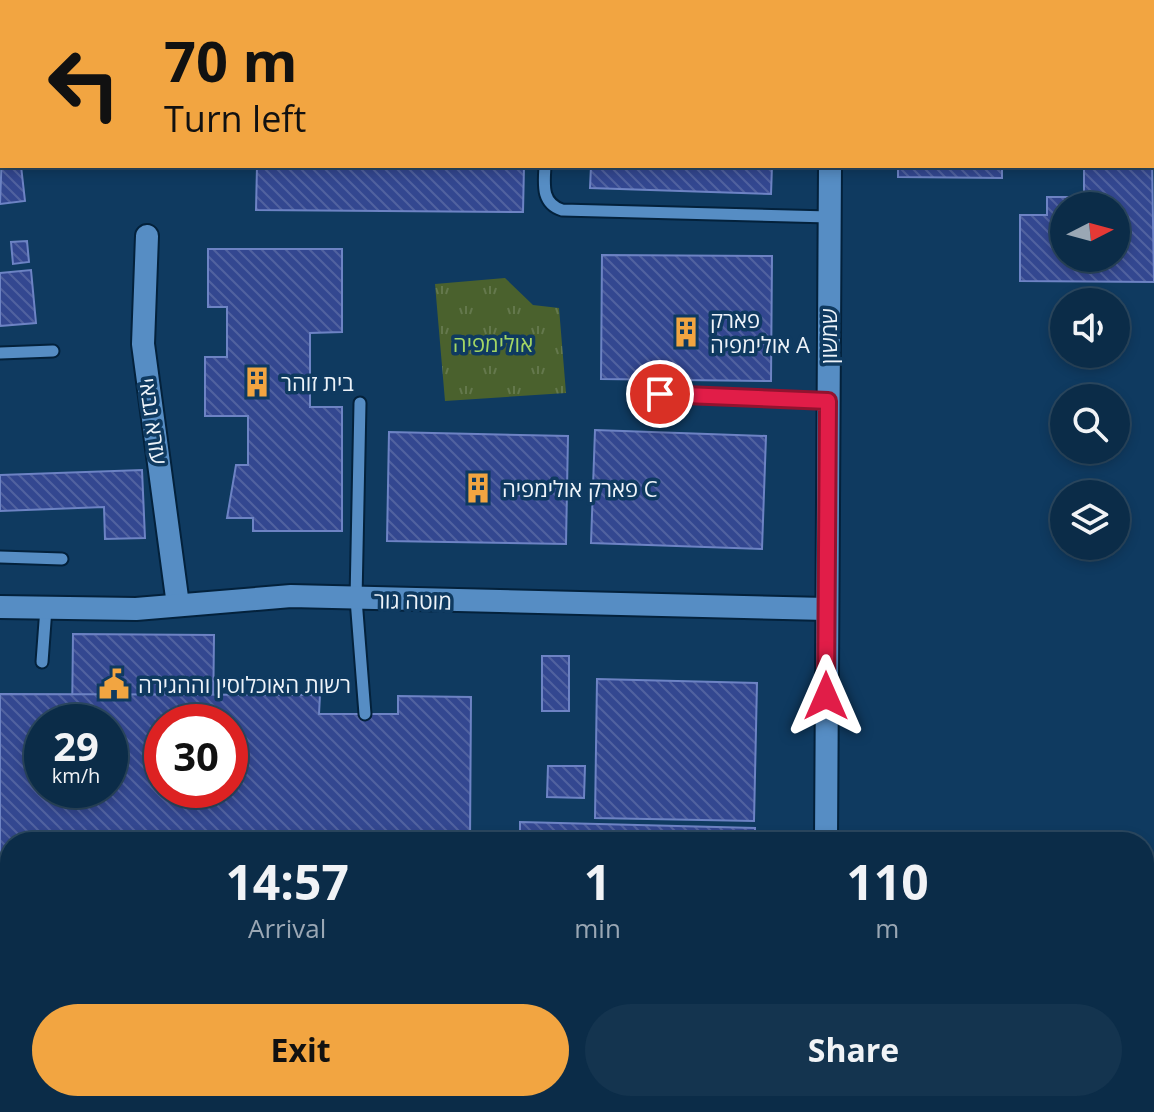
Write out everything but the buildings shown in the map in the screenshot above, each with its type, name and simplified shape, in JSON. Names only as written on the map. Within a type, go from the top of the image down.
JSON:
[{"type":"street","name":"שמשון","points":[[826,832],[830,168]]},
{"type":"street","name":"עזרא גבאי","points":[[147,236],[143,344],[178,605]]},
{"type":"street","name":"מוטה גור","points":[[0,607],[136,609],[291,596],[826,609]]},
{"type":"lane","points":[[545,168],[544,191],[553,207],[562,210],[829,217]]},
{"type":"lane","points":[[0,353],[53,351]]},
{"type":"lane","points":[[660,394],[828,401]]},
{"type":"lane","points":[[360,403],[356,599],[365,714]]},
{"type":"lane","points":[[0,557],[62,559]]},
{"type":"lane","points":[[42,662],[46,608]]},
{"type":"green space","name":"אולימפיה","points":[[505,278],[533,305],[559,308],[566,393],[445,401],[435,284]]},
{"type":"place","name":"פארק אולימפיה A","points":[[686,332]]},
{"type":"place","name":"בית זוהר","points":[[257,382]]},
{"type":"place","name":"פארק אולימפיה C","points":[[478,488]]},
{"type":"place","name":"רשות האוכלוסין וההגירה","points":[[114,684]]},
{"type":"route","points":[[660,394],[828,401],[826,696]]}]
